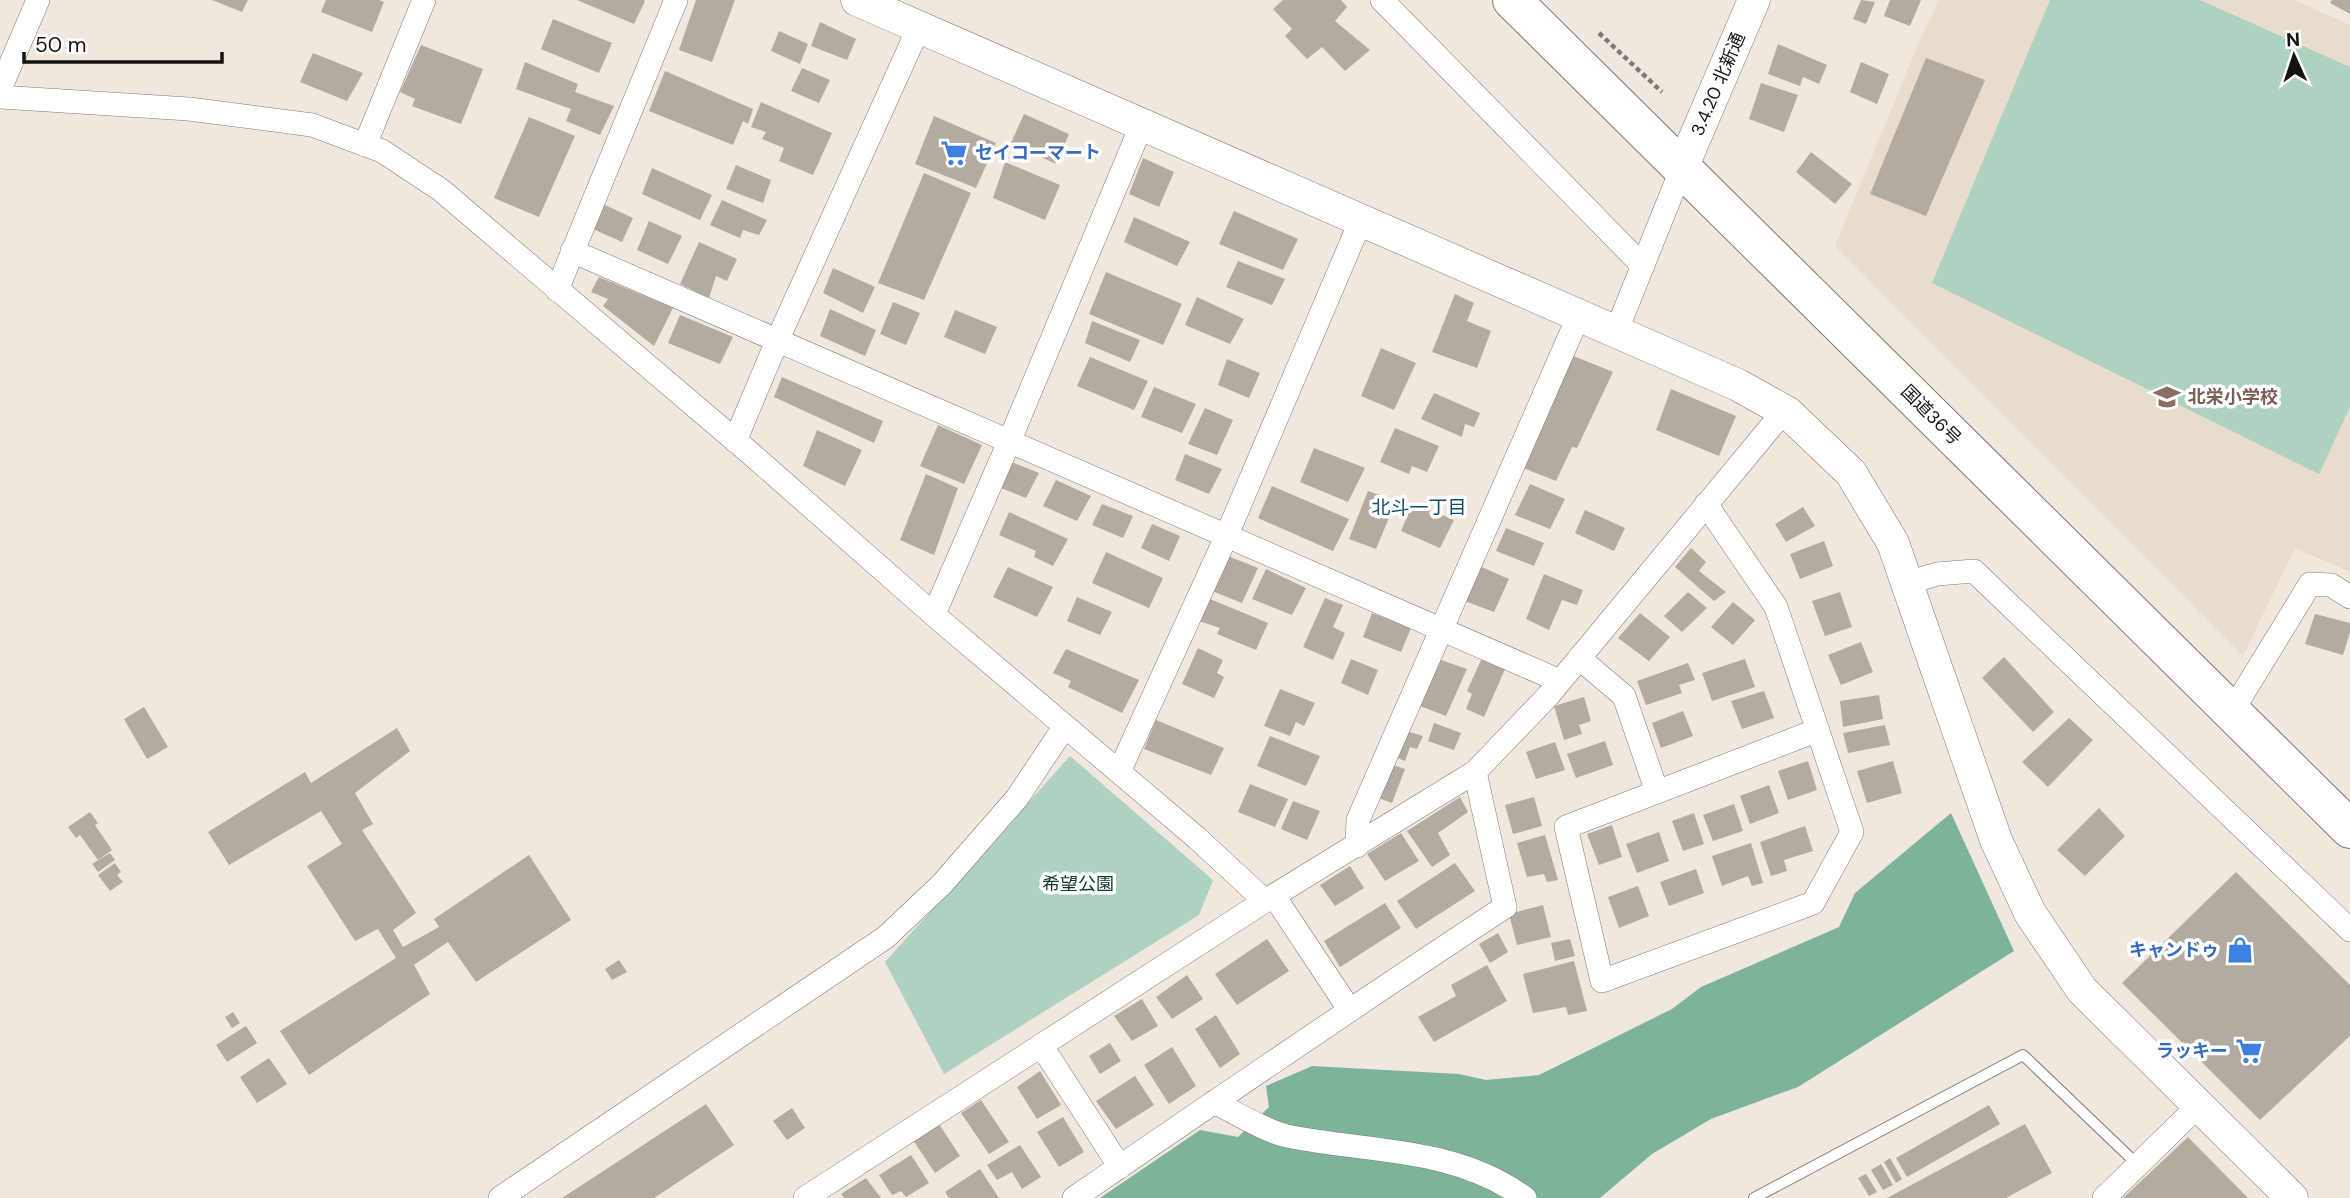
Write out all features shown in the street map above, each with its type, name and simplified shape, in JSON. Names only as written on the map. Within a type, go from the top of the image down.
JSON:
[{"type":"highway","name":"国道36号","points":[[1512,0],[2350,829]]},
{"type":"street","points":[[0,89],[38,0]]},
{"type":"street","points":[[365,145],[424,0]]},
{"type":"street","points":[[556,290],[676,0]]},
{"type":"street","points":[[857,0],[1738,385],[1784,411],[1820,441],[1851,473],[1893,543],[1996,840],[2030,913],[2082,990],[2292,1198]]},
{"type":"street","points":[[1382,0],[1643,267]]},
{"type":"street","name":"3.4.20 北新通","points":[[1682,168],[1754,0]]},
{"type":"street","points":[[735,441],[777,341],[919,27]]},
{"type":"street","points":[[0,97],[189,109],[312,125],[382,150],[441,190],[1270,899],[1349,1009]]},
{"type":"street","points":[[934,614],[1142,124]]},
{"type":"street","points":[[1616,332],[1682,168]]},
{"type":"street","points":[[1119,772],[1226,537],[1361,220]]},
{"type":"street","points":[[572,251],[1560,681]]},
{"type":"street","points":[[1357,846],[1358,820],[1580,316]]},
{"type":"street","points":[[811,1197],[1041,1045],[1475,772],[1579,659],[1784,411]]},
{"type":"street","points":[[1706,505],[1776,607],[1818,730],[1852,832],[1813,903],[1602,981],[1566,827],[1818,730]]},
{"type":"street","points":[[1907,583],[1937,574],[1974,571],[2350,930]]},
{"type":"street","points":[[2231,713],[2310,584],[2331,585],[2350,597]]},
{"type":"street","points":[[1579,659],[1624,696],[1657,792]]},
{"type":"street","points":[[500,1198],[886,937],[942,884],[1017,798],[1065,726]]},
{"type":"street","points":[[1074,1198],[1349,1009],[1505,907],[1475,772]]},
{"type":"street","points":[[1041,1045],[1120,1167]]},
{"type":"street","points":[[1214,1102],[1284,1136],[1446,1160],[1502,1181],[1525,1198]]},
{"type":"street","points":[[2104,1198],[2198,1106]]},
{"type":"lane","points":[[1754,1198],[2023,1055],[2138,1165]]},
{"type":"path","points":[[1599,33],[1662,92]]},
{"type":"shaded area","name":"北栄小学校","points":[[1939,0],[2294,0],[2350,25],[2350,572],[2295,548],[2243,656],[1835,246]]},
{"type":"green space","points":[[2050,0],[2200,0],[2350,67],[2350,407],[2319,474],[1932,283]]},
{"type":"green space","name":"希望公園","points":[[1070,756],[1213,880],[1199,915],[944,1074],[885,962]]},
{"type":"green space","points":[[1951,813],[2014,951],[1798,1087],[1711,1119],[1652,1154],[1600,1198],[1100,1198],[1200,1130],[1238,1137],[1269,1107],[1266,1086],[1312,1066],[1459,1074],[1486,1080],[1539,1075],[1672,1009],[1701,987],[1839,927],[1855,893]]},
{"type":"building","points":[[212,0],[248,0],[242,12]]},
{"type":"building","points":[[326,0],[384,2],[372,32],[321,12]]},
{"type":"building","points":[[577,0],[643,0],[645,1],[634,24]]},
{"type":"building","points":[[696,0],[735,0],[712,62],[679,50]]},
{"type":"building","points":[[1283,0],[1341,0],[1347,7],[1335,21],[1370,50],[1345,71],[1322,47],[1307,59],[1285,36],[1292,29],[1273,9]]},
{"type":"building","points":[[1861,0],[1875,2],[1866,24],[1853,19]]},
{"type":"building","points":[[1890,0],[1921,0],[1910,26],[1884,16]]},
{"type":"building","points":[[2332,0],[2350,0],[2350,14],[2330,3]]},
{"type":"building","points":[[553,19],[612,43],[599,73],[541,49]]},
{"type":"building","points":[[820,22],[856,39],[847,60],[811,46]]},
{"type":"building","points":[[779,31],[808,44],[800,64],[771,51]]},
{"type":"building","points":[[1778,44],[1827,65],[1819,84],[1803,77],[1800,86],[1768,74]]},
{"type":"building","points":[[421,45],[483,69],[461,124],[412,106],[415,99],[400,92]]},
{"type":"building","points":[[313,53],[363,73],[347,101],[300,82]]},
{"type":"building","points":[[1926,58],[1985,80],[1926,216],[1870,194]]},
{"type":"building","points":[[525,62],[578,84],[575,92],[614,106],[600,135],[566,121],[571,109],[516,89]]},
{"type":"building","points":[[1861,62],[1889,74],[1877,104],[1850,92]]},
{"type":"building","points":[[802,68],[830,80],[819,103],[791,91]]},
{"type":"building","points":[[665,71],[753,109],[748,124],[743,121],[733,145],[649,111]]},
{"type":"building","points":[[1761,83],[1798,95],[1784,132],[1749,119]]},
{"type":"building","points":[[761,102],[832,133],[813,175],[779,161],[784,148],[762,139],[766,132],[751,127]]},
{"type":"building","points":[[1024,114],[1069,134],[1056,164],[1011,143]]},
{"type":"building","points":[[934,116],[996,143],[976,188],[915,164]]},
{"type":"building","points":[[529,117],[575,136],[539,217],[494,198]]},
{"type":"building","points":[[1811,152],[1852,184],[1835,204],[1796,172]]},
{"type":"building","points":[[1143,158],[1174,172],[1159,207],[1129,194]]},
{"type":"building","points":[[1005,162],[1060,185],[1045,220],[993,198]]},
{"type":"building","points":[[736,165],[771,180],[763,203],[726,189]]},
{"type":"building","points":[[652,168],[712,195],[700,220],[642,194]]},
{"type":"building","points":[[924,173],[971,193],[924,300],[878,283]]},
{"type":"building","points":[[722,200],[767,220],[759,235],[743,230],[740,238],[710,225]]},
{"type":"building","points":[[603,204],[633,218],[622,242],[593,229]]},
{"type":"building","points":[[1234,211],[1298,239],[1283,270],[1219,244]]},
{"type":"building","points":[[1134,217],[1190,242],[1177,266],[1124,242]]},
{"type":"building","points":[[649,221],[682,236],[668,264],[637,250]]},
{"type":"building","points":[[699,242],[737,259],[727,281],[716,276],[709,298],[680,284]]},
{"type":"building","points":[[1238,261],[1285,279],[1272,305],[1226,287]]},
{"type":"building","points":[[833,268],[875,287],[863,313],[823,293]]},
{"type":"building","points":[[1106,272],[1182,304],[1163,345],[1089,314]]},
{"type":"building","points":[[599,277],[673,308],[654,346],[603,306],[608,299],[591,292]]},
{"type":"building","points":[[1455,294],[1474,303],[1467,321],[1491,331],[1477,368],[1432,352]]},
{"type":"building","points":[[1197,297],[1244,319],[1230,344],[1185,325]]},
{"type":"building","points":[[893,302],[920,313],[906,345],[880,334]]},
{"type":"building","points":[[830,309],[876,330],[865,356],[820,336]]},
{"type":"building","points":[[955,310],[997,327],[985,354],[944,337]]},
{"type":"building","points":[[680,315],[733,337],[720,364],[668,343]]},
{"type":"building","points":[[1092,321],[1140,340],[1130,362],[1085,343]]},
{"type":"building","points":[[1381,348],[1416,363],[1394,410],[1361,396]]},
{"type":"building","points":[[1571,355],[1613,372],[1577,448],[1572,447],[1556,481],[1521,467]]},
{"type":"building","points":[[1090,357],[1148,381],[1134,410],[1077,386]]},
{"type":"building","points":[[1227,359],[1260,373],[1249,398],[1218,385]]},
{"type":"building","points":[[782,377],[883,421],[874,443],[774,397]]},
{"type":"building","points":[[1154,387],[1196,404],[1182,433],[1141,417]]},
{"type":"building","points":[[1671,389],[1736,416],[1719,456],[1656,430]]},
{"type":"building","points":[[1434,393],[1480,413],[1474,427],[1465,424],[1462,437],[1421,419]]},
{"type":"building","points":[[1205,408],[1233,420],[1217,455],[1188,444]]},
{"type":"building","points":[[938,425],[982,445],[964,484],[920,466]]},
{"type":"building","points":[[1395,428],[1439,446],[1427,472],[1412,466],[1409,474],[1380,462]]},
{"type":"building","points":[[817,430],[862,450],[845,486],[803,466]]},
{"type":"building","points":[[1314,448],[1365,468],[1348,502],[1300,482]]},
{"type":"building","points":[[1185,454],[1222,469],[1209,494],[1175,480]]},
{"type":"building","points":[[1007,460],[1039,473],[1026,498],[996,486]]},
{"type":"building","points":[[926,474],[958,488],[934,555],[900,540]]},
{"type":"building","points":[[1056,480],[1091,496],[1077,521],[1043,506]]},
{"type":"building","points":[[1530,484],[1565,499],[1550,529],[1515,515]]},
{"type":"building","points":[[1272,486],[1349,519],[1333,551],[1258,518]]},
{"type":"building","points":[[1368,491],[1396,501],[1376,549],[1349,539]]},
{"type":"building","points":[[1413,502],[1454,520],[1440,548],[1401,531]]},
{"type":"building","points":[[1102,504],[1133,516],[1123,538],[1092,525]]},
{"type":"building","points":[[1803,507],[1815,526],[1786,542],[1775,524]]},
{"type":"building","points":[[1585,510],[1625,528],[1614,551],[1575,533]]},
{"type":"building","points":[[1009,512],[1068,539],[1053,566],[1034,557],[1036,551],[999,535]]},
{"type":"building","points":[[1152,524],[1180,536],[1169,561],[1141,548]]},
{"type":"building","points":[[1506,528],[1544,543],[1534,566],[1496,551]]},
{"type":"building","points":[[1824,541],[1833,566],[1800,579],[1790,554]]},
{"type":"building","points":[[1691,548],[1706,562],[1699,571],[1726,592],[1714,601],[1675,567]]},
{"type":"building","points":[[1106,552],[1163,578],[1149,608],[1092,583]]},
{"type":"building","points":[[1228,556],[1258,568],[1242,603],[1212,591]]},
{"type":"building","points":[[1477,565],[1509,579],[1494,612],[1462,600]]},
{"type":"building","points":[[1008,567],[1053,587],[1037,617],[993,597]]},
{"type":"building","points":[[1266,569],[1306,588],[1292,615],[1252,599]]},
{"type":"building","points":[[1544,574],[1583,590],[1577,605],[1562,600],[1549,630],[1526,619]]},
{"type":"building","points":[[1688,592],[1707,608],[1682,632],[1664,616]]},
{"type":"building","points":[[1840,592],[1852,627],[1825,636],[1812,601]]},
{"type":"building","points":[[1077,597],[1112,612],[1100,635],[1067,621]]},
{"type":"building","points":[[1325,598],[1343,605],[1333,627],[1345,633],[1333,660],[1303,647]]},
{"type":"building","points":[[1210,599],[1268,623],[1256,650],[1217,634],[1220,628],[1199,621]]},
{"type":"building","points":[[1733,602],[1755,620],[1733,645],[1711,627]]},
{"type":"building","points":[[1372,613],[1411,628],[1401,652],[1363,637]]},
{"type":"building","points":[[1640,613],[1670,637],[1649,661],[1618,638]]},
{"type":"building","points":[[2315,614],[2350,623],[2343,655],[2305,644]]},
{"type":"building","points":[[1861,642],[1873,672],[1841,685],[1828,655]]},
{"type":"building","points":[[1198,648],[1223,660],[1217,673],[1224,677],[1214,698],[1182,684]]},
{"type":"building","points":[[1066,649],[1139,680],[1122,713],[1068,687],[1071,681],[1053,673]]},
{"type":"building","points":[[2004,657],[2054,712],[2033,732],[1982,678]]},
{"type":"building","points":[[1435,658],[1467,669],[1446,716],[1415,704]]},
{"type":"building","points":[[1482,658],[1506,667],[1484,717],[1466,709],[1472,694],[1467,691]]},
{"type":"building","points":[[1351,659],[1378,670],[1368,695],[1341,683]]},
{"type":"building","points":[[1745,659],[1755,687],[1712,701],[1702,673]]},
{"type":"building","points":[[1688,663],[1695,680],[1679,685],[1682,693],[1646,705],[1637,681]]},
{"type":"building","points":[[1280,689],[1315,703],[1304,726],[1296,722],[1290,736],[1264,726]]},
{"type":"building","points":[[1764,691],[1774,718],[1742,729],[1731,701]]},
{"type":"building","points":[[1879,695],[1883,719],[1843,727],[1840,701]]},
{"type":"building","points":[[1584,697],[1591,721],[1579,725],[1582,734],[1564,740],[1554,706]]},
{"type":"building","points":[[144,707],[168,747],[147,759],[124,719]]},
{"type":"building","points":[[1683,711],[1693,736],[1661,748],[1652,723]]},
{"type":"building","points":[[2069,718],[2093,740],[2048,787],[2022,762]]},
{"type":"building","points":[[1156,720],[1224,748],[1211,775],[1144,749]]},
{"type":"building","points":[[1434,723],[1461,733],[1454,750],[1428,741]]},
{"type":"building","points":[[1885,725],[1890,745],[1848,753],[1843,733]]},
{"type":"building","points":[[397,728],[410,751],[355,793],[373,824],[362,830],[416,913],[393,930],[403,947],[439,927],[434,919],[529,855],[571,920],[476,982],[448,942],[414,965],[430,994],[309,1075],[280,1031],[396,958],[378,929],[355,941],[307,866],[342,844],[321,811],[229,865],[208,832],[305,772],[311,783]]},
{"type":"building","points":[[1406,731],[1423,736],[1417,749],[1410,747],[1405,761],[1395,757]]},
{"type":"building","points":[[1270,736],[1320,756],[1306,786],[1257,766]]},
{"type":"building","points":[[1605,741],[1613,765],[1576,778],[1567,754]]},
{"type":"building","points":[[1555,742],[1565,770],[1536,779],[1526,752]]},
{"type":"building","points":[[1808,761],[1817,790],[1788,800],[1778,771]]},
{"type":"building","points":[[1893,761],[1902,793],[1867,803],[1857,771]]},
{"type":"building","points":[[1390,764],[1405,769],[1392,803],[1378,798]]},
{"type":"building","points":[[1250,784],[1288,799],[1275,827],[1238,812]]},
{"type":"building","points":[[1769,785],[1779,813],[1750,824],[1740,796]]},
{"type":"building","points":[[1460,797],[1468,812],[1438,833],[1450,855],[1432,867],[1407,831]]},
{"type":"building","points":[[1534,797],[1542,826],[1513,834],[1505,805]]},
{"type":"building","points":[[1293,801],[1320,811],[1307,840],[1281,829]]},
{"type":"building","points":[[1734,804],[1743,831],[1713,841],[1703,815]]},
{"type":"building","points":[[2099,808],[2125,836],[2085,876],[2057,850]]},
{"type":"building","points":[[90,812],[98,823],[95,825],[112,850],[98,860],[80,835],[76,838],[68,827]]},
{"type":"building","points":[[1694,813],[1704,844],[1683,851],[1672,821]]},
{"type":"building","points":[[1612,825],[1622,857],[1599,865],[1587,834]]},
{"type":"building","points":[[1805,826],[1813,851],[1784,860],[1787,871],[1771,876],[1760,842]]},
{"type":"building","points":[[1659,832],[1669,861],[1637,873],[1626,844]]},
{"type":"building","points":[[1401,833],[1419,861],[1385,881],[1367,854]]},
{"type":"building","points":[[1545,835],[1558,880],[1547,882],[1544,874],[1527,877],[1517,843]]},
{"type":"building","points":[[1751,843],[1763,883],[1752,886],[1748,876],[1722,886],[1712,856]]},
{"type":"building","points":[[110,853],[115,860],[98,872],[92,864]]},
{"type":"building","points":[[115,863],[121,872],[117,875],[123,882],[110,891],[98,875]]},
{"type":"building","points":[[1455,863],[1475,891],[1416,929],[1397,901]]},
{"type":"building","points":[[1350,866],[1364,888],[1335,906],[1320,885]]},
{"type":"building","points":[[1696,869],[1704,893],[1669,906],[1660,882]]},
{"type":"building","points":[[2236,872],[2350,985],[2350,1036],[2260,1120],[2122,983]]},
{"type":"building","points":[[1638,886],[1649,916],[1619,928],[1608,897]]},
{"type":"building","points":[[1385,903],[1401,928],[1340,967],[1324,941]]},
{"type":"building","points":[[1543,905],[1551,937],[1517,945],[1509,914]]},
{"type":"building","points":[[1498,933],[1508,952],[1490,963],[1479,944]]},
{"type":"building","points":[[1267,939],[1289,971],[1237,1005],[1215,974]]},
{"type":"building","points":[[1570,939],[1575,956],[1555,961],[1551,943]]},
{"type":"building","points":[[619,960],[627,972],[612,980],[605,969]]},
{"type":"building","points":[[1574,961],[1587,1011],[1568,1015],[1566,1007],[1533,1013],[1523,974]]},
{"type":"building","points":[[1487,965],[1507,1001],[1434,1042],[1418,1017],[1456,996],[1451,985]]},
{"type":"building","points":[[1187,975],[1203,999],[1172,1019],[1156,997]]},
{"type":"building","points":[[1142,999],[1158,1026],[1132,1041],[1114,1016]]},
{"type":"building","points":[[233,1012],[240,1023],[232,1028],[225,1017]]},
{"type":"building","points":[[1216,1015],[1240,1054],[1220,1068],[1195,1029]]},
{"type":"building","points":[[246,1026],[257,1043],[227,1062],[216,1045]]},
{"type":"building","points":[[1110,1043],[1121,1061],[1100,1074],[1089,1056]]},
{"type":"building","points":[[1172,1047],[1196,1086],[1169,1104],[1144,1065]]},
{"type":"building","points":[[269,1058],[287,1084],[257,1103],[240,1077]]},
{"type":"building","points":[[1040,1071],[1061,1105],[1037,1119],[1017,1087]]},
{"type":"building","points":[[1135,1076],[1154,1105],[1116,1129],[1096,1101]]},
{"type":"building","points":[[981,1100],[1009,1142],[989,1154],[961,1113]]},
{"type":"building","points":[[706,1104],[734,1145],[654,1198],[562,1198]]},
{"type":"building","points":[[1989,1105],[2000,1124],[1907,1177],[1896,1158]]},
{"type":"building","points":[[792,1108],[805,1128],[787,1140],[773,1121]]},
{"type":"building","points":[[1063,1117],[1084,1152],[1059,1167],[1037,1132]]},
{"type":"building","points":[[939,1124],[960,1156],[935,1173],[913,1140]]},
{"type":"building","points":[[2025,1124],[2052,1173],[2006,1198],[1887,1198]]},
{"type":"building","points":[[2188,1137],[2248,1198],[2123,1198]]},
{"type":"building","points":[[1020,1145],[1041,1177],[1022,1189],[1012,1172],[997,1180],[987,1165]]},
{"type":"building","points":[[911,1155],[929,1183],[906,1197],[901,1191],[892,1195],[879,1175]]},
{"type":"building","points":[[1890,1158],[1902,1179],[1896,1183],[1884,1162]]},
{"type":"building","points":[[1881,1164],[1893,1185],[1883,1190],[1871,1170]]},
{"type":"building","points":[[980,1169],[999,1198],[949,1198],[945,1192]]},
{"type":"building","points":[[1866,1174],[1877,1192],[1869,1196],[1858,1178]]},
{"type":"building","points":[[866,1178],[881,1198],[844,1198],[841,1194]]},
{"type":"place","name":"セイコーマート","points":[[954,153]]},
{"type":"place","name":"北栄小学校","points":[[2167,397]]},
{"type":"place","name":"キャンドゥ","points":[[2240,950]]},
{"type":"place","name":"ラッキー","points":[[2249,1051]]},
{"type":"district","name":"北斗一丁目","points":[[1419,507]]}]
